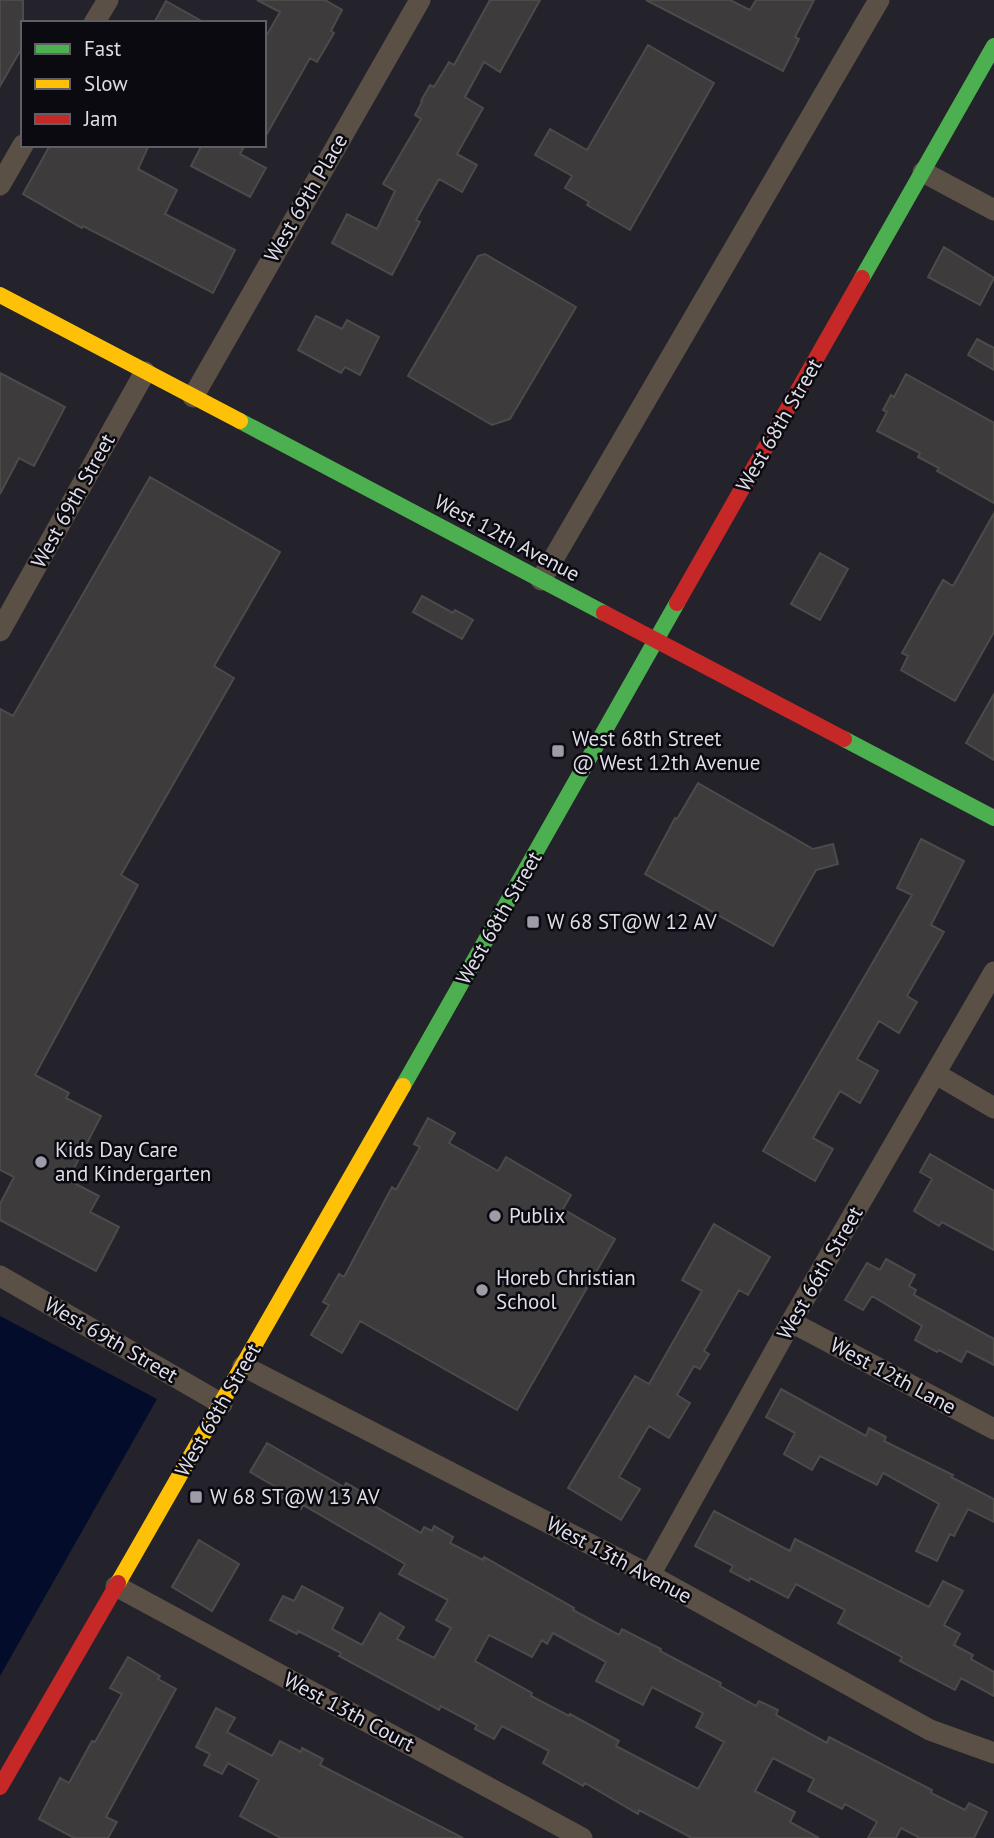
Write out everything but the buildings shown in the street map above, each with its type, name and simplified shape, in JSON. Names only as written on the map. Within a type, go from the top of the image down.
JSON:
[{"type":"main road","name":"West 68th Street","points":[[0,1787],[222,1404],[994,46]]},
{"type":"main road","name":"West 12th Avenue","points":[[0,295],[994,818]]},
{"type":"street","points":[[95,21],[108,0]]},
{"type":"street","name":"West 69th Place","points":[[193,397],[420,0]]},
{"type":"street","points":[[541,580],[879,0]]},
{"type":"street","points":[[0,184],[22,147]]},
{"type":"street","points":[[923,172],[994,210]]},
{"type":"street","name":"West 69th Street","points":[[0,631],[9,594],[145,372]]},
{"type":"street","name":"West 66th Street","points":[[650,1575],[791,1322],[994,972]]},
{"type":"street","points":[[936,1074],[994,1108]]},
{"type":"street","name":"West 69th Street","points":[[0,1276],[222,1404]]},
{"type":"street","name":"West 12th Lane","points":[[791,1322],[994,1429]]},
{"type":"street","name":"West 13th Avenue","points":[[243,1366],[650,1575],[930,1730],[994,1753]]},
{"type":"street","name":"West 13th Court","points":[[116,1587],[582,1838]]},
{"type":"water","points":[[0,1316],[157,1399],[0,1676]]},
{"type":"traffic: fast","points":[[862,278],[994,46]]},
{"type":"traffic: fast","points":[[240,421],[604,613]]},
{"type":"traffic: fast","points":[[403,1086],[677,603]]},
{"type":"traffic: fast","points":[[844,739],[994,818]]},
{"type":"traffic: slow","points":[[0,295],[240,421]]},
{"type":"traffic: slow","points":[[118,1583],[403,1086]]},
{"type":"traffic: jam","points":[[677,603],[862,278]]},
{"type":"traffic: jam","points":[[604,613],[844,739]]},
{"type":"traffic: jam","points":[[0,1787],[118,1583]]},
{"type":"place","name":"West 68th Street @ West 12th Avenue","points":[[558,751]]},
{"type":"place","name":"W 68 ST@W 12 AV","points":[[533,922]]},
{"type":"place","name":"Kids Day Care and Kindergarten","points":[[41,1162]]},
{"type":"place","name":"Publix","points":[[495,1216]]},
{"type":"place","name":"Horeb Christian School","points":[[482,1290]]},
{"type":"place","name":"W 68 ST@W 13 AV","points":[[196,1497]]}]
